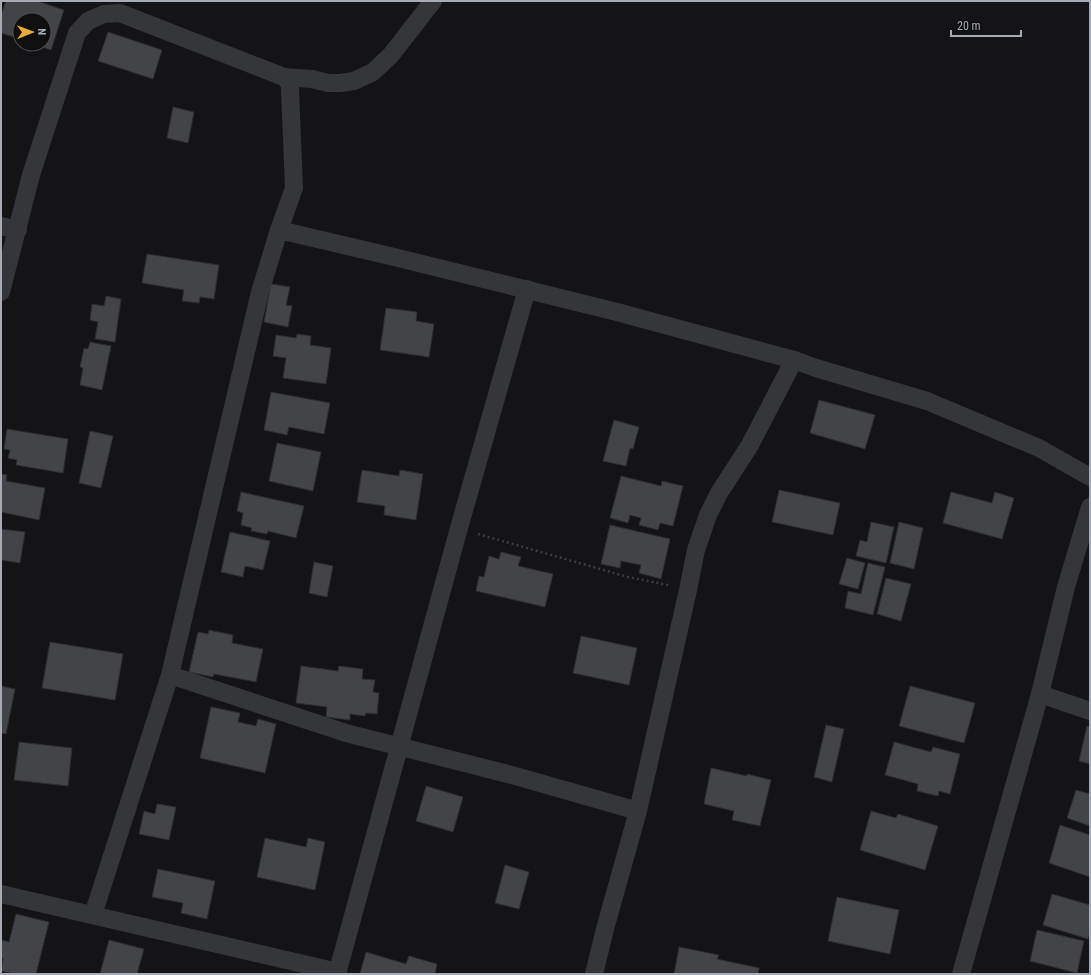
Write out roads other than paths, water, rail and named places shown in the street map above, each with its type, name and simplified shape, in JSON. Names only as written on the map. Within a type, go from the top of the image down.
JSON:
[{"type":"street","points":[[1,292],[9,228],[31,175],[77,33],[88,21],[104,14],[120,12],[284,77],[312,79],[328,83],[340,83],[354,81],[373,72],[391,56],[434,1]]},
{"type":"street","points":[[93,915],[170,676],[260,292],[279,230],[294,188],[290,84],[284,77]]},
{"type":"street","points":[[279,230],[527,289],[794,360],[927,401],[1039,448],[1090,478]]},
{"type":"street","points":[[1,894],[337,973],[527,289]]},
{"type":"street","points":[[594,974],[638,812],[696,550],[708,515],[719,493],[750,445],[794,360]]},
{"type":"street","points":[[961,974],[1040,694],[1066,587],[1090,507]]},
{"type":"street","points":[[170,676],[346,733],[508,774],[638,812]]},
{"type":"street","points":[[1040,694],[1090,711]]}]
